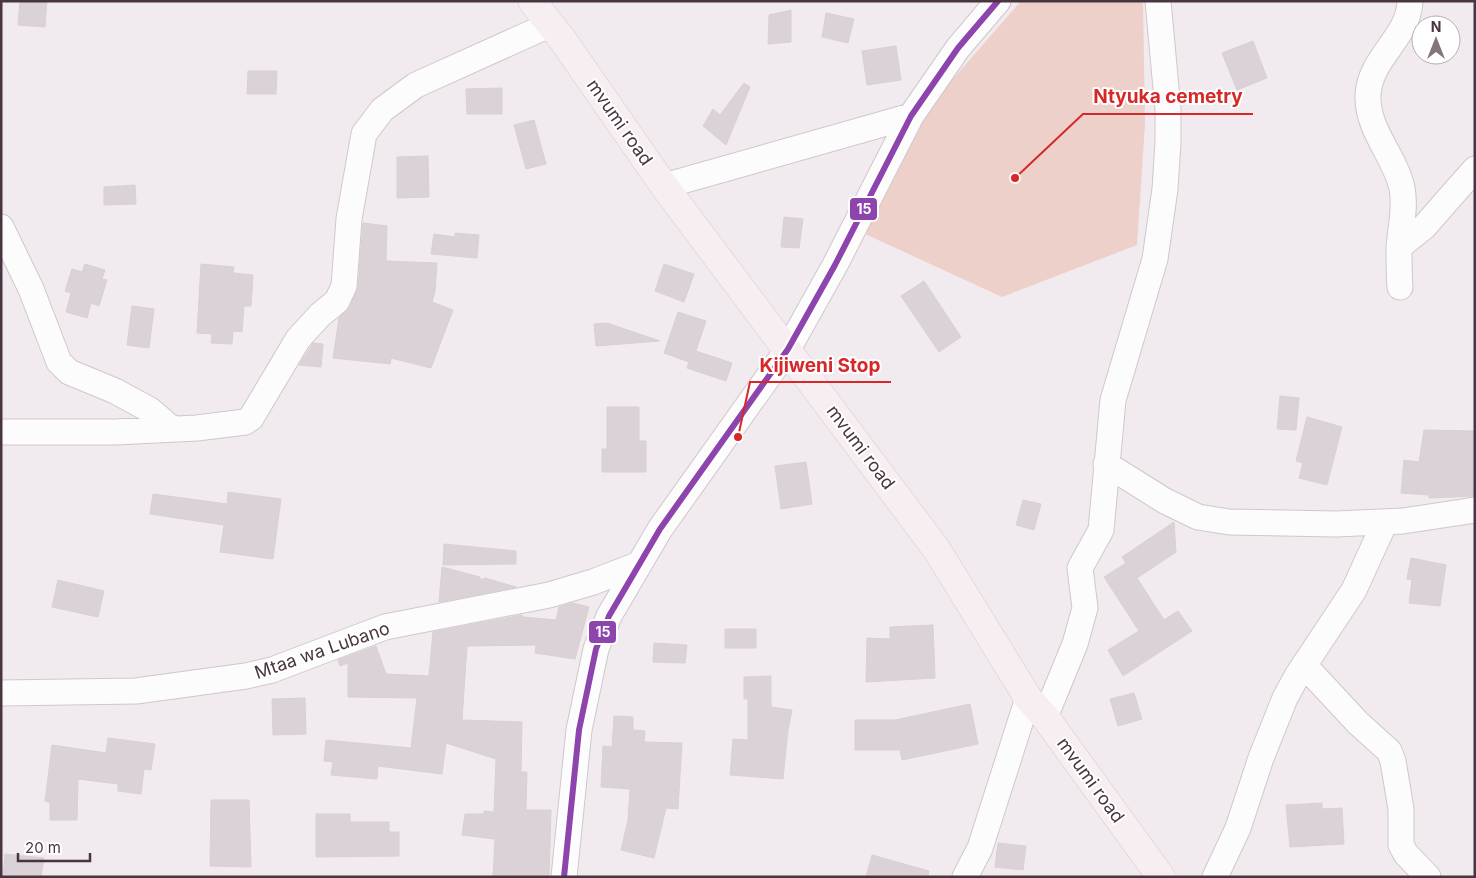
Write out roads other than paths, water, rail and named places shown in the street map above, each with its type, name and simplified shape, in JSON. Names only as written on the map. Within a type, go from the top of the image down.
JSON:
[{"type":"street","name":"mvumi road","points":[[532,1],[549,25],[562,39],[664,186],[938,550],[1036,707],[1161,877]]},
{"type":"street","points":[[564,877],[579,730],[596,649],[609,616],[637,565],[684,493],[788,349],[834,266],[911,116],[958,48],[998,1]]},
{"type":"street","points":[[965,877],[980,848],[1036,707],[1074,644],[1085,608],[1080,568],[1101,530],[1113,400],[1150,280],[1165,190],[1168,110],[1158,1]]},
{"type":"street","points":[[1400,287],[1400,247],[1404,214],[1402,186],[1372,122],[1368,97],[1374,70],[1403,28],[1409,16],[1410,1]]},
{"type":"street","points":[[1,432],[115,432],[172,429],[236,424],[251,418],[298,339],[320,315],[337,301],[344,286],[349,219],[364,134],[382,110],[416,85],[549,25]]},
{"type":"street","points":[[664,186],[911,116]]},
{"type":"street","points":[[1400,247],[1424,227],[1475,169]]},
{"type":"street","points":[[1,227],[31,289],[59,362],[68,372],[115,391],[150,410],[172,429]]},
{"type":"street","points":[[1106,464],[1165,501],[1198,517],[1252,524],[1385,522],[1475,510]]},
{"type":"street","points":[[1215,877],[1238,828],[1274,724],[1285,698],[1304,665],[1358,584],[1385,522]]},
{"type":"street","name":"Mtaa wa Lubano","points":[[1,694],[136,691],[246,676],[272,670],[351,638],[384,627],[549,594],[593,582],[637,565]]},
{"type":"street","points":[[1304,665],[1358,723],[1389,751],[1393,761],[1402,810],[1401,845],[1406,854],[1428,877]]},
{"type":"place","name":"Ntyuka cemetry","points":[[1015,178]]},
{"type":"place","name":"Kijiweni Stop","points":[[738,437]]}]
